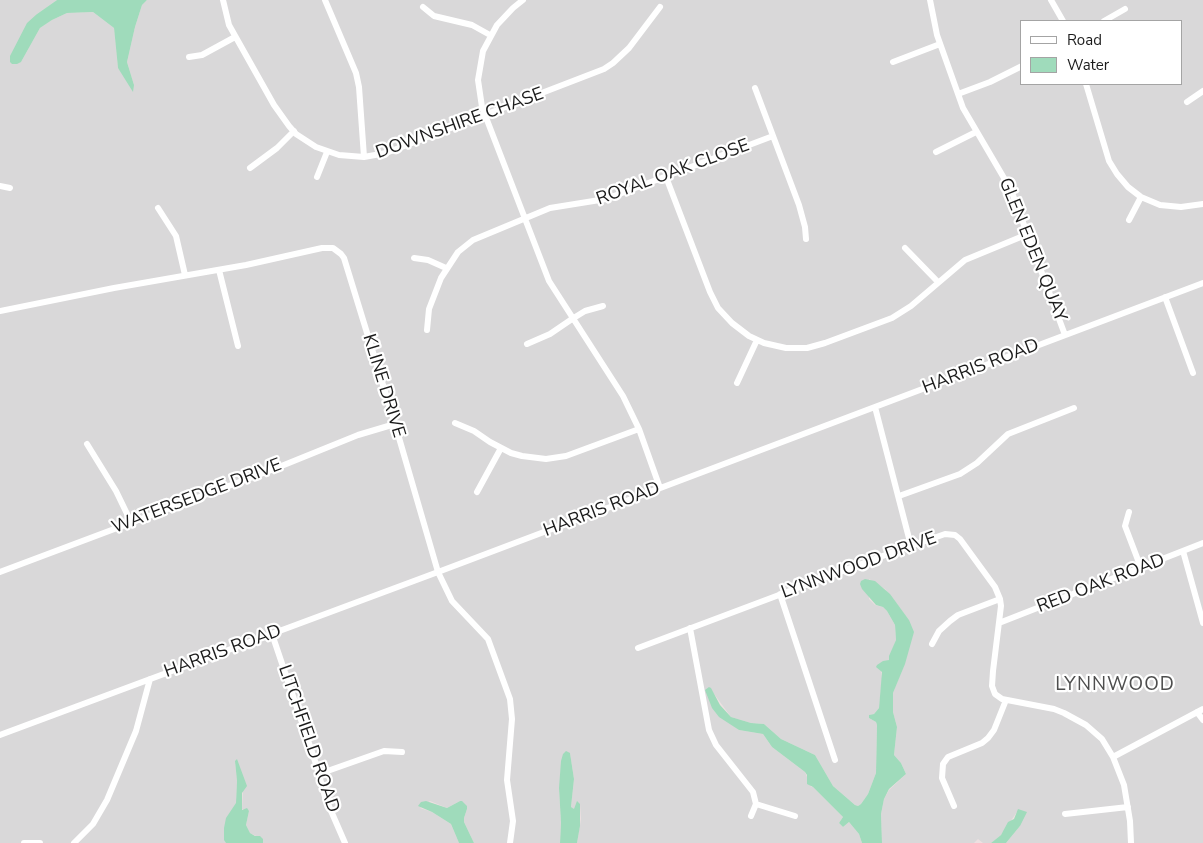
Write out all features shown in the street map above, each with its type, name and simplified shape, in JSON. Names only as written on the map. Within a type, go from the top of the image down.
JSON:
[{"type":"street","name":"DOWNSHIRE CHASE","points":[[223,0],[226,18],[235,37],[274,105],[294,131],[306,142],[327,152],[352,157],[386,153],[604,69],[629,48],[660,7]]},
{"type":"street","points":[[325,0],[356,73],[359,87],[364,157]]},
{"type":"street","points":[[524,0],[504,16],[490,35],[483,51],[479,71],[479,94],[485,116],[549,281],[618,388],[639,430],[660,488]]},
{"type":"street","name":"GLEN EDEN QUAY","points":[[930,0],[940,44],[958,94],[968,118],[1011,190],[1066,335]]},
{"type":"street","points":[[1051,0],[1062,20]]},
{"type":"street","points":[[423,7],[434,16],[472,25],[490,35]]},
{"type":"street","points":[[1106,20],[1125,9]]},
{"type":"street","points":[[190,57],[202,56],[235,37]]},
{"type":"street","points":[[893,62],[940,44]]},
{"type":"street","points":[[958,94],[990,82],[1020,67]]},
{"type":"street","points":[[1086,85],[1109,161],[1122,182],[1141,197],[1171,207],[1203,204]]},
{"type":"street","points":[[754,88],[799,205],[806,239]]},
{"type":"street","points":[[1187,102],[1203,91]]},
{"type":"street","points":[[250,168],[277,148],[294,131]]},
{"type":"street","points":[[936,152],[976,132]]},
{"type":"street","name":"ROYAL OAK CLOSE","points":[[427,330],[429,309],[446,268],[458,252],[473,240],[524,218],[560,206],[606,199],[773,136]]},
{"type":"street","points":[[317,177],[327,152]]},
{"type":"street","points":[[666,177],[714,300],[732,323],[757,340],[774,346],[807,348],[825,343],[902,312],[955,266],[970,257],[1028,234]]},
{"type":"street","points":[[0,186],[10,188]]},
{"type":"street","points":[[1129,220],[1141,197]]},
{"type":"street","points":[[158,208],[176,236],[185,275]]},
{"type":"street","name":"KLINE DRIVE","points":[[0,311],[219,270],[322,248],[333,248],[342,254],[395,424],[438,572],[452,601],[488,638],[510,699],[512,719],[507,780],[513,821],[510,843]]},
{"type":"street","points":[[905,248],[938,282]]},
{"type":"street","points":[[414,258],[428,260],[446,268]]},
{"type":"street","points":[[219,270],[238,346]]},
{"type":"street","name":"HARRIS ROAD","points":[[0,735],[1203,283]]},
{"type":"street","points":[[1166,297],[1193,373]]},
{"type":"street","points":[[528,344],[550,334],[572,318],[603,306]]},
{"type":"street","points":[[737,382],[757,340]]},
{"type":"street","points":[[875,407],[911,546]]},
{"type":"street","points":[[899,496],[960,474],[977,464],[1008,434],[1074,408]]},
{"type":"street","points":[[455,423],[474,430],[501,448],[522,456],[540,458],[558,458],[639,430]]},
{"type":"street","name":"WATERSEDGE DRIVE","points":[[0,572],[274,469],[358,435],[395,424]]},
{"type":"street","points":[[87,444],[116,491],[131,522]]},
{"type":"street","points":[[477,492],[501,448]]},
{"type":"street","points":[[1129,512],[1125,526],[1141,568]]},
{"type":"street","name":"LYNNWOOD DRIVE","points":[[638,648],[945,534],[955,535],[960,539],[995,587],[1000,599]]},
{"type":"street","name":"RED OAK ROAD","points":[[999,623],[1203,543]]},
{"type":"street","points":[[1183,551],[1203,623]]},
{"type":"street","points":[[780,594],[835,760]]},
{"type":"street","points":[[932,644],[939,631],[950,621],[1000,599],[992,686],[995,694],[1002,700],[1054,709],[1086,725],[1102,739],[1119,771],[1128,807],[1131,843]]},
{"type":"street","points":[[690,628],[709,730],[712,738],[753,792],[756,804],[751,816]]},
{"type":"street","name":"LITCHFIELD ROAD","points":[[272,634],[325,797],[345,843]]},
{"type":"street","points":[[74,843],[93,824],[107,800],[136,731],[150,679]]},
{"type":"street","points":[[954,806],[942,778],[943,764],[948,757],[982,743],[988,738],[994,730],[1006,700]]},
{"type":"street","points":[[1113,757],[1200,711],[1203,720]]},
{"type":"street","points":[[319,774],[384,751],[402,752]]},
{"type":"street","points":[[756,804],[794,816]]},
{"type":"street","points":[[1066,814],[1128,807]]},
{"type":"street","points":[[24,843],[40,843]]},
{"type":"shaded area","points":[[0,0],[57,0],[37,14],[21,62],[40,28],[67,13],[93,12],[114,28],[118,68],[134,85],[127,62],[142,5],[147,0],[1203,0],[1203,843],[1006,843],[1020,826],[1017,812],[1001,835],[991,843],[983,843],[978,839],[974,843],[882,843],[881,814],[884,799],[889,790],[906,774],[901,763],[894,755],[897,727],[893,712],[893,693],[903,668],[909,620],[885,589],[869,579],[869,599],[875,605],[883,607],[887,611],[895,625],[896,640],[890,659],[881,669],[879,708],[874,714],[869,715],[869,718],[876,722],[877,725],[876,773],[868,794],[861,804],[855,805],[833,786],[815,755],[781,739],[764,724],[751,723],[731,717],[709,687],[730,723],[739,730],[763,734],[772,747],[805,772],[811,787],[843,817],[839,823],[843,827],[849,822],[859,834],[862,843],[577,843],[581,819],[580,804],[574,810],[571,807],[574,779],[570,753],[559,788],[560,843],[474,843],[464,822],[467,809],[460,801],[447,808],[430,801],[420,808],[432,812],[451,824],[459,843],[263,843],[262,839],[250,833],[246,825],[249,811],[242,809],[243,790],[235,761],[237,781],[236,804],[224,834],[226,843],[0,843]]},
{"type":"water","points":[[57,0],[147,0],[142,5],[127,62],[134,85],[133,92],[118,68],[114,28],[93,12],[67,13],[52,20],[40,28],[21,62],[12,64],[10,62],[10,56],[27,23]]},
{"type":"water","points":[[865,579],[875,581],[890,594],[909,620],[914,632],[905,664],[893,693],[893,712],[897,727],[894,755],[901,763],[906,774],[889,789],[884,799],[881,814],[882,843],[862,843],[859,834],[849,822],[843,827],[839,823],[843,817],[813,787],[807,784],[805,772],[772,747],[763,734],[739,730],[719,717],[712,708],[705,690],[709,687],[711,688],[720,705],[731,717],[751,723],[764,724],[781,739],[815,755],[833,786],[855,805],[861,804],[868,794],[876,773],[877,725],[876,722],[869,718],[869,715],[874,714],[879,708],[882,672],[876,667],[883,661],[889,660],[896,640],[895,625],[887,611],[883,607],[876,605],[862,589],[860,584]]},
{"type":"water","points":[[566,751],[570,753],[574,779],[571,807],[574,809],[577,801],[580,804],[580,826],[577,843],[560,843],[559,788],[561,761]]},
{"type":"water","points":[[237,759],[247,786],[242,793],[242,810],[247,808],[249,811],[246,825],[250,833],[263,839],[263,843],[226,843],[224,840],[226,818],[236,803],[237,781],[235,761]]},
{"type":"water","points":[[426,801],[447,808],[462,801],[467,806],[464,822],[474,843],[459,843],[451,824],[418,806],[421,802]]},
{"type":"water","points":[[1018,809],[1027,812],[1020,826],[1006,843],[991,843],[1001,835],[1008,822],[1014,819]]},
{"type":"district","name":"LYNNWOOD","points":[[1115,685]]}]
